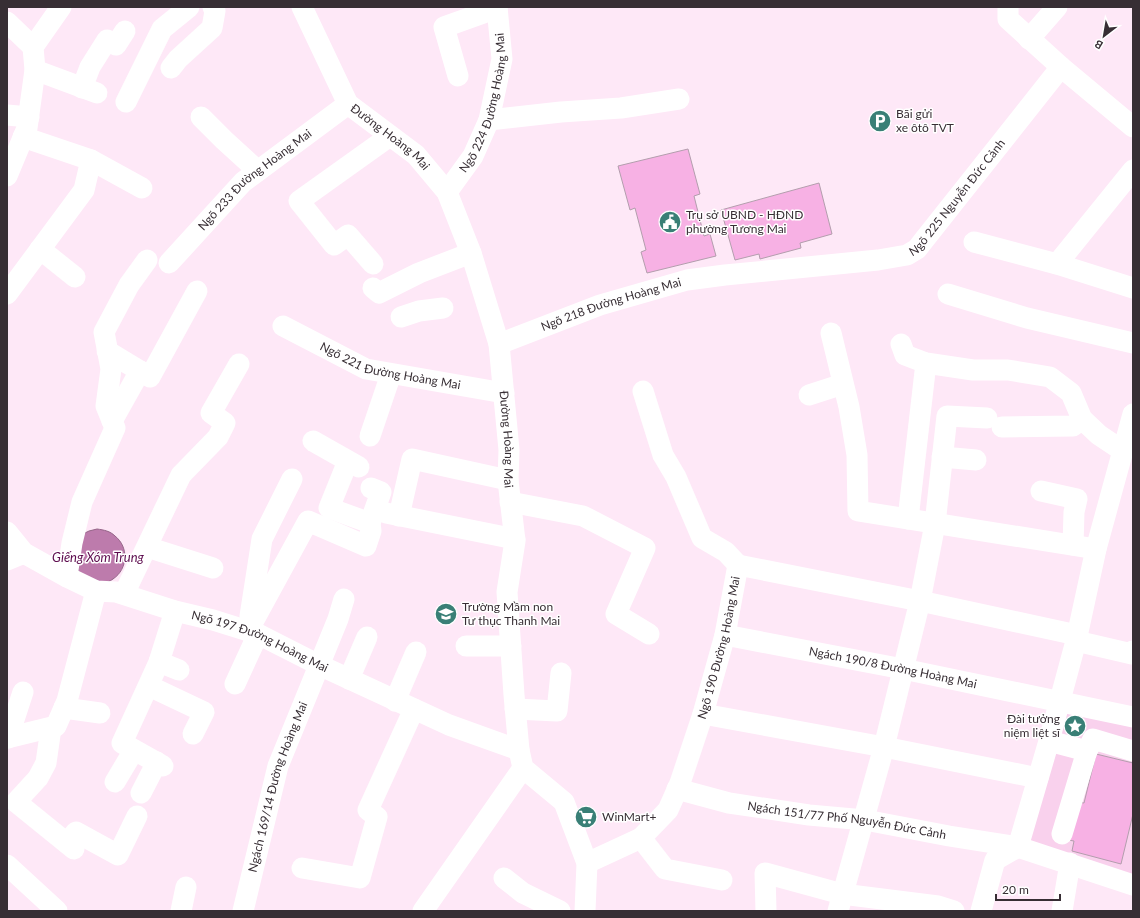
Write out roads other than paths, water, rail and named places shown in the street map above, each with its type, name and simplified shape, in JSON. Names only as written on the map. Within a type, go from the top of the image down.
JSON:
[{"type":"street","points":[[7,176],[26,127],[35,70],[33,47],[61,7]]},
{"type":"street","points":[[126,102],[162,29],[189,7]]},
{"type":"street","points":[[171,68],[178,59],[212,28],[213,7]]},
{"type":"street","name":"Đường Hoàng Mai","points":[[302,7],[348,104],[416,155],[446,192],[471,253],[500,344],[510,450],[508,480],[515,539],[507,592],[515,709],[521,759]]},
{"type":"street","points":[[1008,7],[1008,19],[1061,67],[1133,127]]},
{"type":"street","points":[[1029,39],[1057,7]]},
{"type":"street","points":[[458,76],[444,27],[497,8]]},
{"type":"street","name":"Ngõ 224 Đường Hoàng Mai","points":[[446,192],[473,156],[489,120],[502,59],[497,8]]},
{"type":"street","points":[[7,22],[33,47]]},
{"type":"street","points":[[35,70],[90,91],[90,68],[107,40],[116,45],[125,31]]},
{"type":"street","name":"Ngõ 225 Nguyễn Đức Cảnh","points":[[725,275],[878,260],[908,255],[917,249],[1061,67]]},
{"type":"street","points":[[489,120],[561,112],[621,108],[679,99]]},
{"type":"street","name":"Ngõ 233 Đường Hoàng Mai","points":[[169,263],[243,182],[348,104]]},
{"type":"street","points":[[7,115],[26,127],[142,188]]},
{"type":"street","points":[[201,116],[224,140],[258,171]]},
{"type":"street","points":[[373,264],[348,235],[334,244],[299,201],[390,136]]},
{"type":"street","points":[[7,294],[84,190],[91,160]]},
{"type":"street","points":[[1057,264],[1133,170]]},
{"type":"street","points":[[974,242],[1057,264],[1133,288]]},
{"type":"street","points":[[40,249],[75,277]]},
{"type":"street","points":[[373,288],[379,293],[410,277],[471,253]]},
{"type":"street","points":[[67,577],[72,543],[82,502],[115,428],[106,406],[111,369],[104,332],[129,285],[147,260]]},
{"type":"street","name":"Ngõ 218 Đường Hoàng Mai","points":[[500,344],[600,305],[687,280],[725,275]]},
{"type":"street","points":[[410,277],[410,314],[443,308]]},
{"type":"street","points":[[107,351],[150,377],[197,291]]},
{"type":"street","points":[[948,294],[1026,318],[1133,343]]},
{"type":"street","name":"Ngõ 221 Đường Hoàng Mai","points":[[283,326],[366,369],[504,393]]},
{"type":"street","points":[[831,333],[849,407],[857,454],[858,511],[1096,549]]},
{"type":"street","points":[[901,344],[905,355],[926,363],[973,370],[1008,370],[1050,377],[1071,393],[1082,419],[1098,435],[1123,451]]},
{"type":"street","points":[[908,519],[926,363]]},
{"type":"street","points":[[124,594],[181,475],[218,437],[225,423],[211,414],[239,364]]},
{"type":"street","points":[[112,421],[140,371]]},
{"type":"street","points":[[370,436],[391,374]]},
{"type":"street","points":[[809,395],[843,384]]},
{"type":"street","points":[[643,391],[663,455],[676,477],[702,538],[726,552],[738,566]]},
{"type":"street","points":[[981,911],[995,860],[1018,847],[1049,741],[1076,638],[1096,549],[1133,414]]},
{"type":"street","points":[[840,903],[884,747],[920,601],[935,524],[947,416],[995,422],[1073,426],[1082,419]]},
{"type":"street","points":[[313,441],[354,464],[330,508],[372,516],[399,516],[515,539]]},
{"type":"street","points":[[942,457],[976,460]]},
{"type":"street","points":[[399,516],[412,459],[508,480]]},
{"type":"street","points":[[253,632],[262,539],[292,479]]},
{"type":"street","points":[[235,684],[253,632],[308,521],[366,546],[371,531],[372,516],[381,492],[371,488]]},
{"type":"street","points":[[1041,491],[1077,498],[1074,512],[1073,545]]},
{"type":"street","points":[[510,502],[583,516],[645,548],[616,614],[649,634]]},
{"type":"street","name":"Ngõ 197 Đường Hoàng Mai","points":[[7,532],[16,557],[67,577],[96,591],[124,594],[175,611],[253,632],[319,665],[521,759]]},
{"type":"street","points":[[147,547],[213,568]]},
{"type":"street","name":"Ngõ 190 Đường Hoàng Mai","points":[[587,863],[642,838],[668,810],[677,789],[703,714],[725,635],[738,566],[920,601],[1133,653]]},
{"type":"street","points":[[8,738],[56,726],[67,701],[96,591]]},
{"type":"street","name":"Ngách 169/14 Đường Hoàng Mai","points":[[242,911],[278,766],[338,619],[344,599]]},
{"type":"street","points":[[141,792],[160,764],[122,743],[159,662],[175,611]]},
{"type":"street","name":"Ngách 190/8 Đường Hoàng Mai","points":[[725,635],[903,669],[1133,717]]},
{"type":"street","points":[[349,679],[367,637]]},
{"type":"street","points":[[466,646],[510,646]]},
{"type":"street","points":[[395,701],[416,652]]},
{"type":"street","points":[[159,662],[179,670]]},
{"type":"street","points":[[515,709],[557,711],[560,673]]},
{"type":"street","points":[[149,686],[204,712],[193,734]]},
{"type":"street","points":[[8,738],[23,692]]},
{"type":"street","points":[[64,708],[100,713]]},
{"type":"street","points":[[302,868],[360,878],[377,817],[368,810],[414,709]]},
{"type":"street","points":[[703,714],[884,747],[1038,778]]},
{"type":"street","points":[[51,728],[46,763],[38,778],[16,802],[70,846],[76,832],[118,855],[137,816]]},
{"type":"street","points":[[1062,834],[1086,751],[1093,740],[1133,752]]},
{"type":"street","points":[[1049,741],[1086,751]]},
{"type":"street","points":[[115,782],[134,750]]},
{"type":"street","points":[[423,911],[521,759],[564,802],[587,863],[585,911]]},
{"type":"street","name":"Ngách 151/77 Phố Nguyễn Đức Cảnh","points":[[677,789],[729,803],[809,815],[864,820],[1018,847],[1133,885]]},
{"type":"street","points":[[642,838],[665,869],[722,880]]},
{"type":"street","points":[[1062,911],[1070,863]]},
{"type":"street","points":[[7,865],[57,911]]},
{"type":"street","points":[[766,911],[765,873],[840,903],[938,906],[954,911]]},
{"type":"street","points":[[504,878],[523,893],[552,909]]},
{"type":"street","points":[[181,911],[186,887]]},
{"type":"water","name":"Giếng Xóm Trung","points":[[97,529],[113,534],[120,541],[123,546],[125,558],[122,570],[118,575],[105,583],[99,583],[78,575],[81,535]]},
{"type":"place","name":"Bãi gửi xe ôtô TVT","points":[[880,121]]},
{"type":"place","name":"Trụ sở UBND - HĐND phường Tương Mai","points":[[670,222]]},
{"type":"place","name":"Trường Mầm non Tư thục Thanh Mai","points":[[446,614]]},
{"type":"place","name":"Đài tưởng niệm liệt sĩ","points":[[1075,726]]},
{"type":"place","name":"WinMart+","points":[[586,817]]}]
